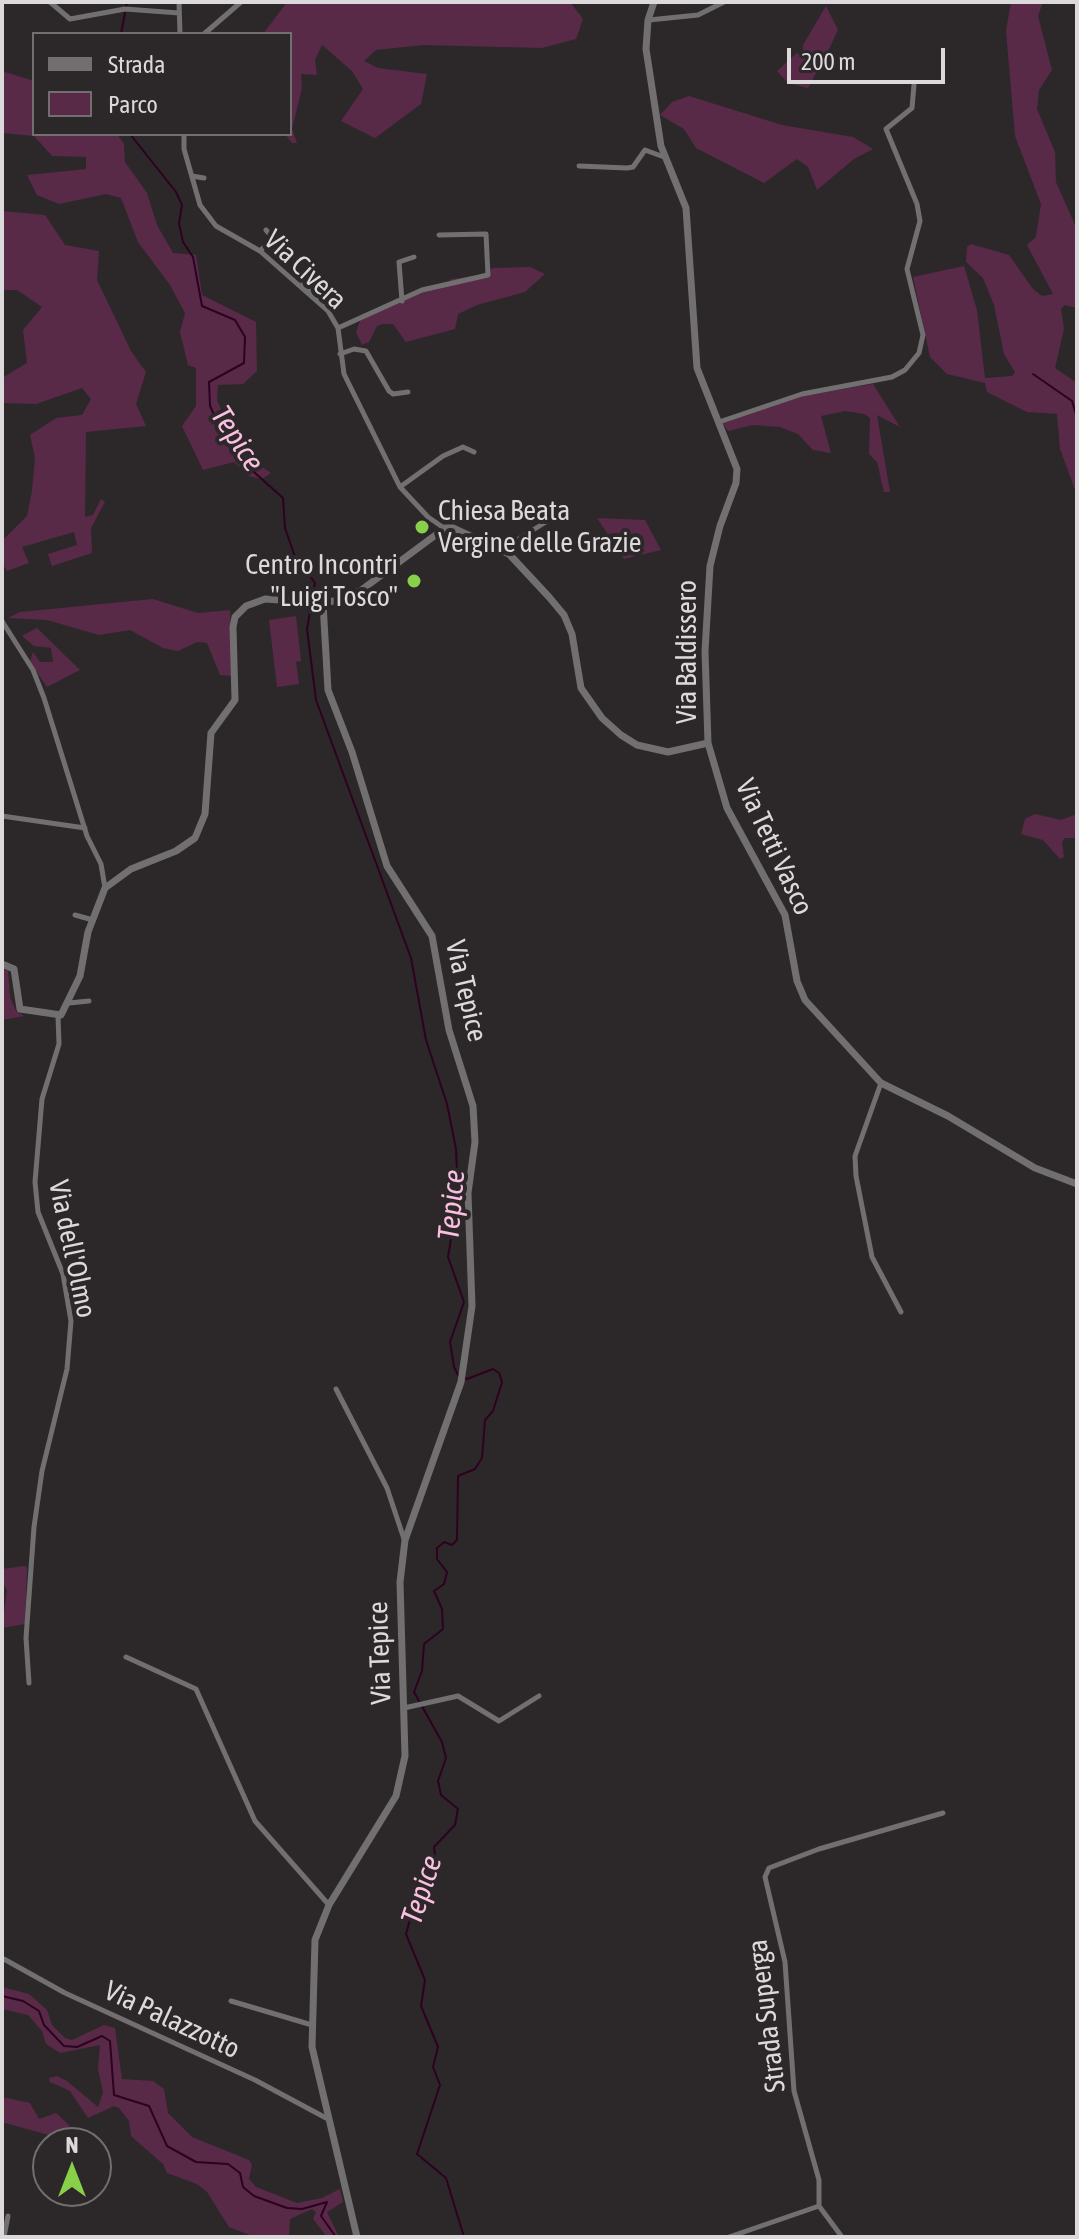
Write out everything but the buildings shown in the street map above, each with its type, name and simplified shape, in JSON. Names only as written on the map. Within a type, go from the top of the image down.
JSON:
[{"type":"street","points":[[50,2],[70,19],[126,9],[179,13]]},
{"type":"street","points":[[179,2],[180,32]]},
{"type":"street","points":[[206,32],[241,2]]},
{"type":"street","name":"Via Baldissero","points":[[654,2],[648,20],[646,49],[664,157],[681,189],[686,208],[701,384],[737,469],[710,566],[705,651],[708,743]]},
{"type":"street","points":[[648,20],[698,15],[724,2]]},
{"type":"street","points":[[719,422],[802,394],[892,377],[905,370],[919,353],[923,335],[907,269],[920,221],[917,204],[886,129],[912,108],[914,85]]},
{"type":"street","name":"Via Civera","points":[[184,136],[200,205],[216,226],[260,251],[322,306],[338,328],[344,374],[400,487],[428,517],[445,528]]},
{"type":"street","points":[[579,166],[633,167],[645,150],[664,157]]},
{"type":"street","points":[[192,176],[204,178]]},
{"type":"street","points":[[260,251],[273,238],[266,230]]},
{"type":"street","points":[[338,328],[422,290],[488,275],[486,234],[439,235]]},
{"type":"street","points":[[402,301],[399,262],[414,257]]},
{"type":"street","points":[[298,276],[322,306]]},
{"type":"street","points":[[340,354],[354,349],[366,351],[389,391],[393,394],[408,392]]},
{"type":"street","points":[[400,487],[443,456],[463,447],[474,452]]},
{"type":"street","points":[[501,550],[549,520]]},
{"type":"street","points":[[105,888],[131,869],[187,846],[199,832],[205,814],[211,733],[235,700],[235,617],[255,601],[320,602],[360,591],[445,528],[453,528],[501,550],[564,615],[572,634],[581,688],[602,718],[621,735],[637,745],[668,752],[708,743]]},
{"type":"street","name":"Via Tepice","points":[[320,602],[328,690],[352,752],[387,866],[432,936],[449,1030],[473,1106],[475,1142],[468,1193],[472,1306],[461,1382],[405,1540],[400,1582],[405,1756],[396,1796],[329,1905],[315,1940],[314,2061],[357,2237]]},
{"type":"street","points":[[2,621],[33,670],[85,828],[101,864],[105,888],[93,920],[80,976],[69,1003],[57,1015],[20,1009],[14,969],[2,964]]},
{"type":"street","name":"Via Tetti Vasco","points":[[708,743],[727,808],[785,915],[797,981],[805,1000],[881,1083]]},
{"type":"street","points":[[2,816],[85,828]]},
{"type":"street","points":[[75,915],[93,920]]},
{"type":"street","points":[[69,1003],[89,1001]]},
{"type":"street","name":"Via dell'Olmo","points":[[29,1683],[26,1638],[34,1527],[42,1471],[67,1369],[71,1321],[63,1274],[38,1212],[35,1192],[42,1099],[59,1044],[61,1019],[57,1015]]},
{"type":"street","points":[[901,1312],[872,1257],[856,1176],[855,1156],[881,1083],[948,1116],[1035,1168],[1077,1184]]},
{"type":"street","points":[[336,1389],[387,1488],[405,1540]]},
{"type":"street","points":[[126,1657],[196,1689],[255,1821],[329,1905]]},
{"type":"street","points":[[404,1708],[458,1696],[499,1721],[539,1696]]},
{"type":"street","name":"Strada Superga","points":[[819,2206],[819,2180],[794,2091],[785,1962],[765,1877],[769,1868],[793,1858],[943,1813]]},
{"type":"street","name":"Via Palazzotto","points":[[2,1958],[65,1993],[255,2080],[326,2118]]},
{"type":"street","points":[[231,2001],[312,2025]]},
{"type":"street","points":[[729,2237],[811,2212],[819,2206],[842,2237]]},
{"type":"street","points":[[4,2237],[8,2216]]},
{"type":"green space","points":[[287,2],[570,2],[583,19],[576,39],[542,48],[423,45],[376,50],[364,61],[378,68],[427,74],[421,104],[375,138],[341,121],[363,89],[352,71],[322,45],[315,60],[317,75],[301,74],[302,88],[292,129],[292,32],[264,32]]},
{"type":"green space","points":[[1011,2],[1043,2],[1038,16],[1052,70],[1039,90],[1037,109],[1055,152],[1056,182],[1076,227],[1077,308],[1065,305],[1061,309],[1064,329],[1055,368],[1077,383],[1077,495],[1060,449],[1057,414],[1027,412],[987,392],[985,383],[947,374],[930,357],[913,277],[964,266],[977,310],[985,378],[1012,376],[1015,372],[1004,354],[994,305],[983,278],[966,262],[967,247],[971,244],[1009,255],[1033,289],[1042,296],[1053,294],[1027,245],[1036,237],[1041,204],[1015,136],[1006,31]]},
{"type":"green space","points":[[826,6],[838,30],[829,49],[808,88],[788,83],[777,71],[797,53],[803,56],[803,45]]},
{"type":"green space","points":[[2,71],[32,80],[32,136],[2,133]]},
{"type":"green space","points":[[689,96],[782,125],[853,137],[873,149],[854,159],[817,190],[808,167],[797,159],[764,183],[696,148],[684,129],[660,115],[672,102]]},
{"type":"green space","points":[[292,129],[297,143],[292,143],[287,136],[292,136]]},
{"type":"green space","points":[[34,136],[118,136],[124,144],[125,162],[147,193],[157,225],[173,253],[196,255],[202,295],[256,322],[257,371],[243,384],[218,385],[217,401],[246,456],[271,473],[262,479],[249,476],[234,462],[203,470],[182,426],[196,406],[196,368],[188,365],[180,332],[185,313],[170,285],[138,242],[121,198],[106,194],[59,204],[37,195],[27,175],[86,169],[86,157],[52,156]]},
{"type":"green space","points":[[2,211],[45,215],[65,245],[99,251],[97,280],[131,351],[146,372],[136,404],[146,426],[86,432],[85,517],[93,515],[101,499],[105,502],[91,528],[92,553],[52,566],[48,554],[77,545],[74,532],[22,547],[29,563],[7,571],[2,563],[2,541],[27,516],[32,491],[35,458],[30,435],[56,418],[82,415],[91,399],[82,388],[36,404],[2,403],[2,378],[27,363],[23,330],[42,307],[17,290],[2,290]]},
{"type":"green space","points":[[530,267],[545,274],[525,292],[477,305],[458,314],[455,329],[406,342],[393,324],[383,324],[377,326],[369,342],[362,345],[356,332],[361,318],[422,291],[445,286],[451,279],[482,275],[493,268]]},
{"type":"green space","points":[[873,384],[900,427],[877,415],[890,492],[884,492],[877,462],[869,454],[870,418],[864,414],[845,411],[821,416],[831,453],[813,450],[798,434],[780,427],[753,425],[728,431],[722,423],[803,396]]},
{"type":"green space","points":[[597,518],[645,520],[661,550],[624,559]]},
{"type":"green space","points":[[153,599],[198,613],[230,610],[233,676],[220,675],[207,643],[197,642],[178,651],[163,648],[130,630],[99,635],[47,620],[8,618],[20,612]]},
{"type":"green space","points":[[296,616],[301,661],[296,662],[299,684],[277,687],[269,620]]},
{"type":"green space","points":[[37,628],[80,670],[47,687],[30,662],[33,652],[40,662],[53,662],[51,648],[34,646],[22,636]]},
{"type":"green space","points":[[1035,814],[1061,820],[1077,814],[1077,838],[1065,838],[1062,842],[1064,857],[1060,859],[1043,840],[1021,834],[1025,819]]},
{"type":"green space","points":[[2,969],[8,970],[10,997],[16,1011],[24,1016],[2,1020]]},
{"type":"green space","points":[[27,1567],[25,1624],[2,1628],[7,1590],[2,1582],[2,1569]]},
{"type":"green space","points":[[2,1987],[29,1994],[47,2010],[52,2025],[65,2038],[72,2040],[104,2025],[115,2028],[122,2079],[153,2081],[164,2089],[168,2113],[192,2137],[249,2160],[252,2165],[249,2179],[256,2187],[297,2203],[322,2198],[340,2189],[343,2202],[327,2212],[339,2237],[327,2237],[313,2219],[316,2212],[312,2209],[290,2219],[289,2237],[255,2237],[229,2227],[207,2192],[197,2184],[167,2173],[163,2164],[131,2136],[129,2121],[119,2108],[114,2106],[88,2118],[70,2091],[50,2082],[49,2078],[57,2076],[67,2081],[98,2107],[103,2092],[98,2069],[100,2045],[60,2053],[46,2044],[42,2031],[28,2015],[2,2009]]},
{"type":"green space","points":[[2,2097],[30,2103],[39,2119],[56,2113],[70,2126],[32,2127],[32,2130],[2,2122]]},
{"type":"waterway","name":"Tepice","points":[[121,32],[127,2]]},
{"type":"waterway","name":"Tepice","points":[[132,136],[176,192],[182,205],[179,223],[183,242],[193,257],[202,306],[235,320],[245,337],[244,363],[209,382],[210,406],[225,438],[245,464],[283,498],[285,528],[294,554],[315,583],[307,629],[316,700],[411,958],[426,1040],[447,1104],[456,1149],[458,1197],[448,1257],[464,1302],[450,1342],[454,1367],[458,1375],[467,1379],[493,1369],[499,1373],[502,1382],[493,1411],[485,1420],[482,1458],[475,1469],[458,1476],[457,1540],[452,1545],[444,1542],[437,1548],[437,1559],[447,1572],[444,1584],[434,1591],[442,1609],[443,1629],[424,1644],[422,1671],[414,1692],[442,1742],[446,1758],[438,1781],[441,1795],[458,1809],[455,1825],[434,1847],[436,1864],[417,1894],[406,1934],[425,1980],[421,2006],[438,2047],[433,2067],[440,2085],[417,2154],[446,2178],[464,2237]]},
{"type":"waterway","points":[[1033,374],[1072,401],[1077,418]]},
{"type":"waterway","points":[[2,1996],[23,2001],[39,2011],[44,2025],[64,2046],[77,2047],[102,2036],[110,2041],[114,2095],[149,2106],[167,2146],[196,2162],[228,2164],[240,2173],[243,2187],[254,2196],[287,2208],[302,2209],[327,2202],[321,2216],[336,2237]]},
{"type":"place","name":"Chiesa Beata Vergine delle Grazie","points":[[422,527]]},
{"type":"place","name":"Centro Incontri \"Luigi Tosco\"","points":[[414,581]]}]
